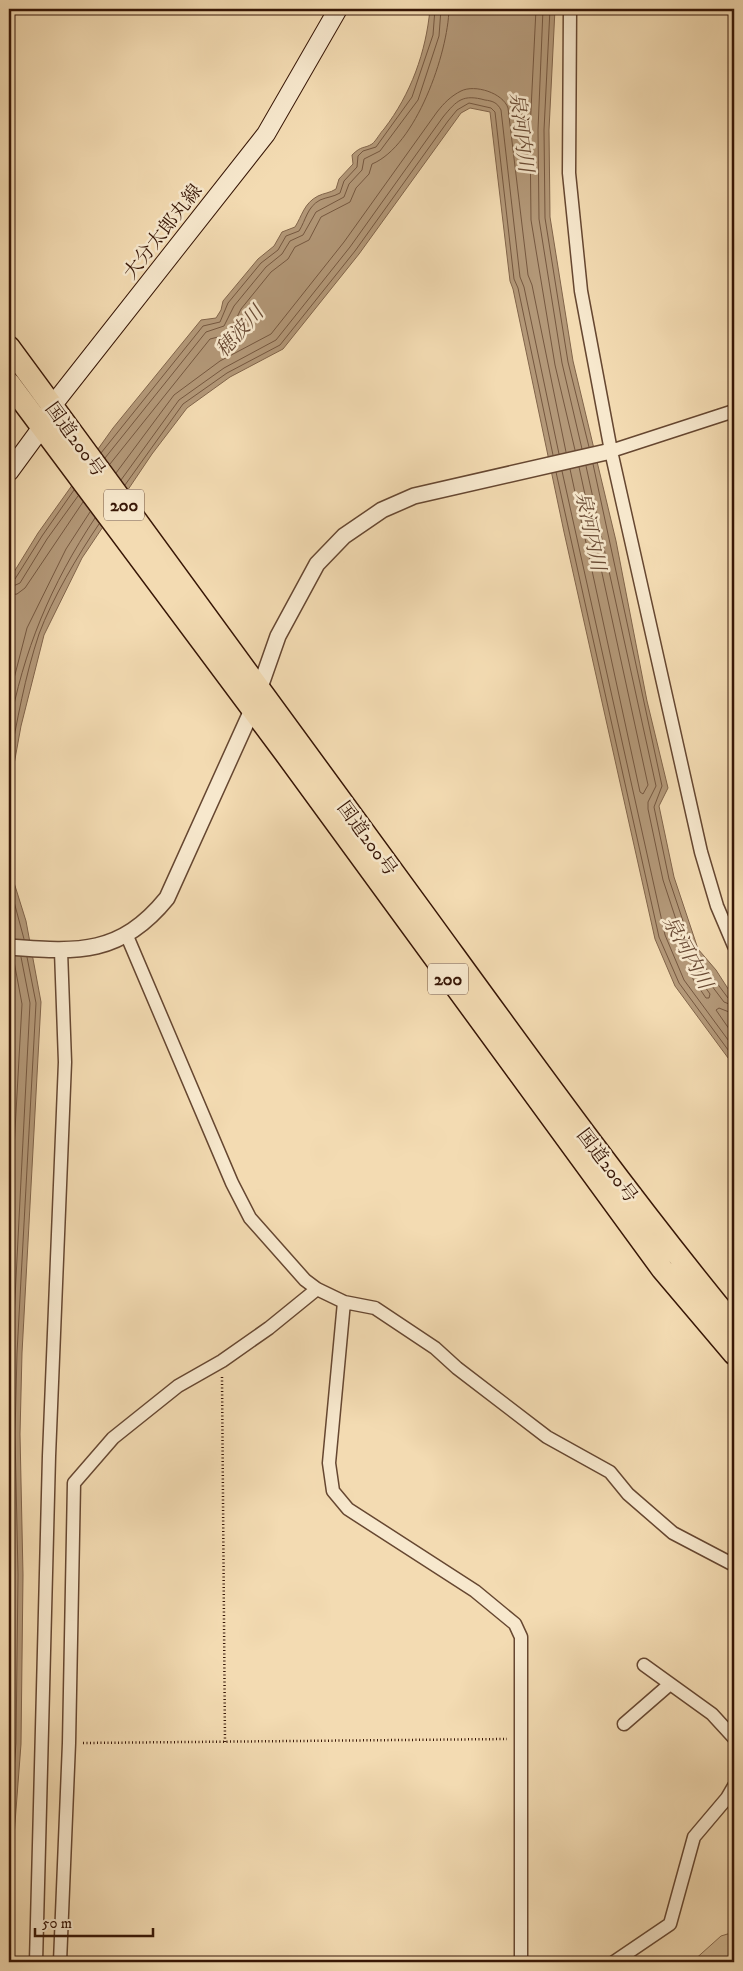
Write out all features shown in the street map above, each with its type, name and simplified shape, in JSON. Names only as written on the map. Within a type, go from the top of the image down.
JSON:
[{"type":"highway","name":"国道200号","points":[[9,347],[66,424],[252,710],[662,1270],[734,1354]]},
{"type":"highway","name":"国道200号","points":[[9,383],[47,434],[175,592],[260,688],[564,1106],[679,1257],[734,1325]]},
{"type":"main road","name":"大分太郎丸線","points":[[9,471],[47,434],[52,406],[266,134],[338,9]]},
{"type":"street","points":[[570,9],[569,173],[581,291],[611,451],[701,852],[717,906],[734,946]]},
{"type":"street","points":[[9,947],[61,951],[93,948],[126,936],[153,915],[167,898],[252,710],[278,636],[317,564],[344,536],[382,510],[414,496],[611,451],[734,410]]},
{"type":"street","points":[[126,936],[232,1183],[250,1218],[304,1280],[317,1289],[344,1302],[374,1308],[435,1348],[457,1368],[547,1437],[610,1472],[628,1494],[672,1533],[734,1565]]},
{"type":"street","points":[[36,1962],[49,1456],[65,1062],[61,951]]},
{"type":"street","points":[[60,1962],[69,1743],[74,1483],[113,1438],[178,1386],[222,1361],[269,1328],[317,1289]]},
{"type":"street","points":[[344,1302],[329,1464],[333,1490],[348,1509],[476,1591],[514,1624],[522,1637],[521,1962]]},
{"type":"street","points":[[644,1664],[712,1714],[734,1738]]},
{"type":"street","points":[[624,1724],[670,1684]]},
{"type":"street","points":[[614,1962],[670,1924],[694,1837],[727,1798],[734,1786]]},
{"type":"path","points":[[222,1361],[225,1742]]},
{"type":"path","points":[[69,1743],[521,1739]]},
{"type":"shaded area","points":[[734,1932],[734,1962],[692,1962],[721,1936]]},
{"type":"water","points":[[430,9],[555,9],[549,130],[550,217],[573,361],[616,541],[647,701],[668,788],[659,806],[674,877],[698,949],[716,970],[734,998],[734,1066],[675,986],[655,939],[510,281],[490,112],[470,108],[461,113],[359,254],[283,349],[230,377],[187,408],[152,454],[82,558],[44,635],[21,726],[9,792],[9,580],[38,533],[113,428],[201,320],[216,318],[221,310],[223,301],[258,259],[274,246],[282,232],[295,227],[309,202],[320,195],[336,189],[339,179],[353,164],[352,155],[361,148],[372,144],[394,116],[416,72],[425,41]]},
{"type":"water","points":[[9,823],[11,873],[26,921],[41,1002],[22,1353],[20,1434],[23,1575],[21,1744],[9,1902]]},
{"type":"water label","name":"泉河内川","points":[[522,132]]},
{"type":"water label","name":"穂波川","points":[[239,331]]},
{"type":"water label","name":"泉河内川","points":[[591,531]]},
{"type":"water label","name":"泉河内川","points":[[688,952]]}]
